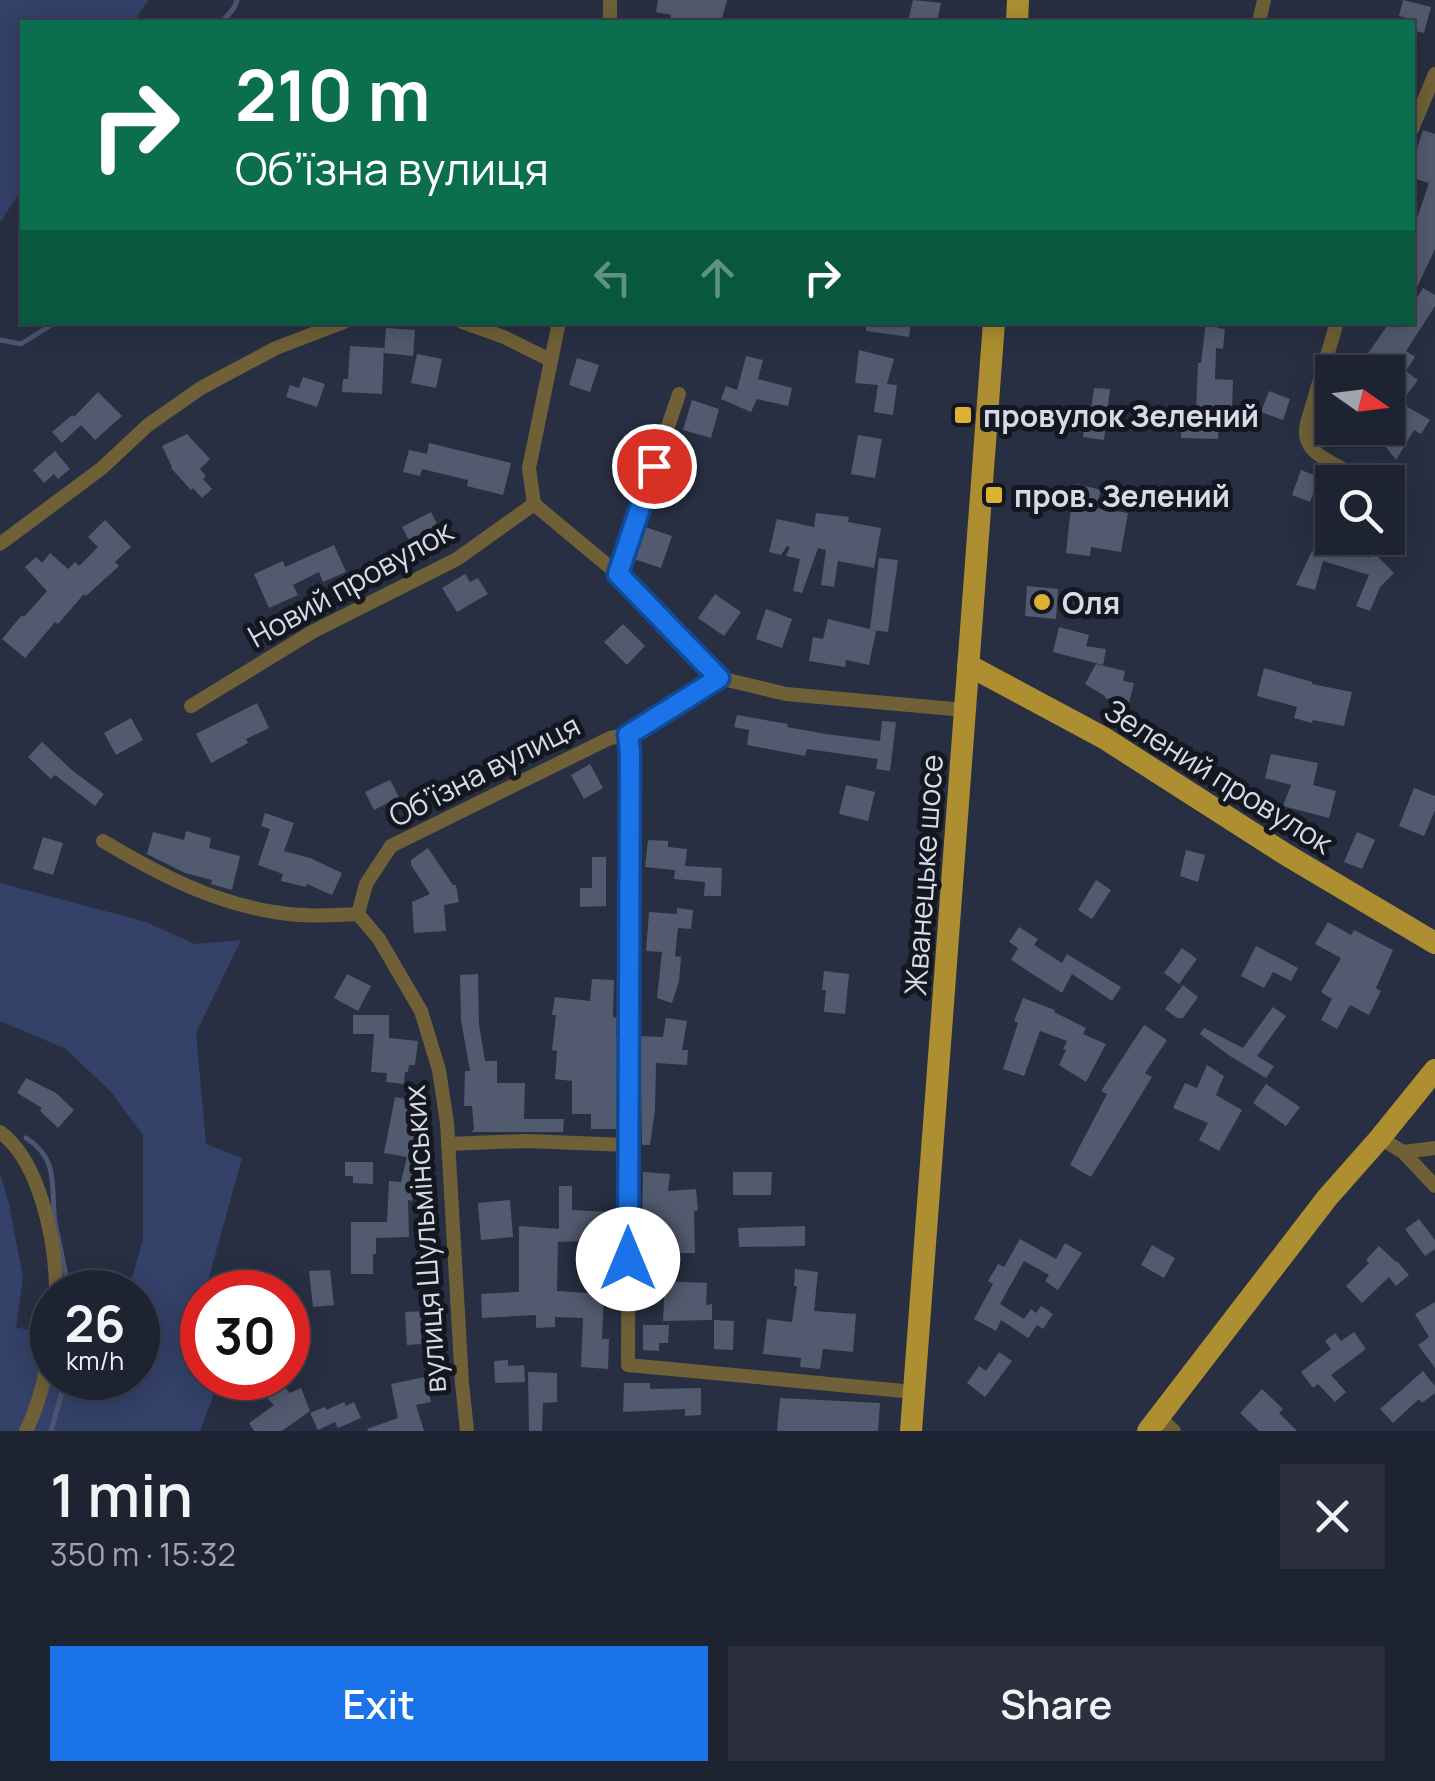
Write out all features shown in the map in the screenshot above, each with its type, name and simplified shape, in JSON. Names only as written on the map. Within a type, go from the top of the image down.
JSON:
[{"type":"main road","name":"Жванецьке шосе","points":[[911,1431],[994,325]]},
{"type":"main road","name":"Зелений провулок","points":[[968,666],[1104,738],[1435,943]]},
{"type":"main road","points":[[1160,1426],[1327,1198],[1435,1070]]},
{"type":"street","points":[[1415,122],[1435,74]]},
{"type":"street","points":[[0,544],[102,468],[148,424],[201,388],[276,348],[336,325]]},
{"type":"street","points":[[470,325],[550,360]]},
{"type":"street","points":[[558,325],[529,468],[534,504],[618,574],[719,678],[786,694],[965,710]]},
{"type":"street","points":[[1336,325],[1305,437],[1312,450],[1337,465]]},
{"type":"street","points":[[618,574],[679,394]]},
{"type":"street","name":"Новий провулок","points":[[191,706],[312,632],[457,559],[534,504]]},
{"type":"street","name":"Обʼїзна вулиця","points":[[358,914],[366,884],[391,846],[610,738],[628,735],[719,678]]},
{"type":"street","points":[[628,735],[628,1365],[914,1392]]},
{"type":"street","points":[[103,842],[155,872],[216,898],[280,913],[358,914]]},
{"type":"street","name":"вулиця Шульмінських","points":[[358,914],[379,939],[422,1010],[439,1070],[448,1144],[467,1431]]},
{"type":"street","points":[[0,1132],[25,1160],[41,1202],[54,1270]]},
{"type":"street","points":[[1380,1138],[1403,1152],[1435,1186]]},
{"type":"street","points":[[448,1144],[526,1140],[628,1145]]},
{"type":"street","points":[[1403,1152],[1435,1148]]},
{"type":"street","points":[[26,1431],[38,1400]]},
{"type":"shaded area","points":[[0,0],[148,0],[135,20],[20,20],[20,193],[0,222]]},
{"type":"shaded area","points":[[0,883],[146,922],[195,944],[241,940],[196,1033],[206,1144],[242,1158],[211,1270],[180,1270],[180,1400],[212,1400],[200,1431],[0,1431],[0,1173],[23,1277],[16,1328],[30,1329],[30,1400],[160,1400],[160,1270],[134,1270],[143,1239],[143,1135],[111,1092],[66,1049],[0,1021]]},
{"type":"building","points":[[658,0],[727,0],[722,20],[670,20],[671,15],[656,12]]},
{"type":"building","points":[[913,0],[941,3],[937,20],[908,20]]},
{"type":"building","points":[[1403,0],[1431,7],[1424,33],[1415,31],[1415,20],[1399,16]]},
{"type":"building","points":[[1423,130],[1435,134],[1435,249],[1415,292],[1415,221],[1429,183],[1415,179],[1415,155]]},
{"type":"building","points":[[1423,288],[1435,295],[1435,306],[1406,351],[1415,357],[1406,371],[1418,380],[1406,396],[1405,355],[1367,355],[1388,325],[1415,325],[1415,300]]},
{"type":"building","points":[[866,325],[911,325],[909,337],[866,331]]},
{"type":"building","points":[[1206,325],[1225,329],[1223,349],[1216,348],[1215,379],[1233,380],[1232,411],[1219,410],[1218,439],[1181,438],[1181,411],[1196,411]]},
{"type":"building","points":[[386,328],[415,330],[413,356],[384,353]]},
{"type":"building","points":[[350,346],[384,348],[382,394],[342,392],[343,379],[348,379]]},
{"type":"building","points":[[859,350],[894,359],[887,384],[897,385],[893,415],[874,412],[878,385],[855,383]]},
{"type":"building","points":[[417,354],[442,359],[436,388],[411,383]]},
{"type":"building","points":[[746,356],[763,360],[758,379],[792,388],[788,406],[757,399],[751,412],[721,399],[726,386],[737,390]]},
{"type":"building","points":[[577,358],[599,365],[590,392],[569,385]]},
{"type":"building","points":[[303,377],[325,384],[317,407],[286,397],[290,385],[299,388]]},
{"type":"building","points":[[1094,388],[1110,389],[1104,440],[1083,437]]},
{"type":"building","points":[[1269,391],[1290,399],[1283,420],[1261,412]]},
{"type":"building","points":[[98,392],[122,416],[95,440],[81,425],[62,443],[52,432],[74,417]]},
{"type":"building","points":[[692,400],[719,409],[711,438],[683,430]]},
{"type":"building","points":[[1405,405],[1430,420],[1421,434],[1414,430],[1405,445]]},
{"type":"building","points":[[187,434],[210,459],[200,469],[212,489],[202,498],[171,468],[162,446]]},
{"type":"building","points":[[858,435],[882,439],[875,478],[851,474]]},
{"type":"building","points":[[429,443],[511,463],[503,495],[467,486],[468,480],[422,469],[420,476],[403,472],[409,450],[427,454]]},
{"type":"building","points":[[1388,445],[1405,445],[1396,460],[1386,447]]},
{"type":"building","points":[[55,451],[70,469],[58,479],[54,474],[44,483],[33,470]]},
{"type":"building","points":[[1301,470],[1315,475],[1310,502],[1292,495]]},
{"type":"building","points":[[1077,484],[1101,490],[1096,508],[1128,513],[1121,552],[1091,547],[1090,556],[1066,553]]},
{"type":"building","points":[[431,512],[439,528],[429,534],[431,539],[413,548],[402,527]]},
{"type":"building","points":[[816,513],[849,517],[848,522],[881,528],[874,568],[838,561],[834,587],[821,585],[826,550],[818,548],[802,593],[793,591],[800,559],[786,556],[790,547],[787,546],[781,555],[769,552],[777,519],[814,527]]},
{"type":"building","points":[[105,520],[131,547],[115,562],[119,566],[84,594],[58,624],[55,622],[25,658],[2,639],[47,591],[25,567],[36,557],[42,563],[50,553],[68,569],[75,562],[79,566],[98,547],[88,537]]},
{"type":"building","points":[[645,527],[672,536],[661,568],[634,559]]},
{"type":"building","points":[[334,545],[346,572],[323,582],[319,572],[293,585],[298,595],[269,608],[254,574],[283,561],[285,567]]},
{"type":"building","points":[[1312,551],[1315,555],[1376,555],[1394,573],[1380,587],[1370,611],[1356,606],[1369,575],[1323,561],[1315,590],[1296,585]]},
{"type":"building","points":[[879,558],[898,560],[888,632],[870,630],[876,631],[869,665],[846,660],[845,667],[809,661],[813,637],[823,639],[828,619],[870,629]]},
{"type":"building","points":[[465,574],[470,582],[478,578],[488,594],[457,612],[442,588]]},
{"type":"building","points":[[1027,586],[1058,589],[1056,619],[1025,616]]},
{"type":"building","points":[[715,594],[741,612],[724,636],[698,618]]},
{"type":"building","points":[[766,609],[792,619],[782,648],[756,639]]},
{"type":"building","points":[[623,624],[645,646],[627,665],[604,642]]},
{"type":"building","points":[[1059,627],[1089,635],[1086,646],[1106,649],[1103,665],[1053,652]]},
{"type":"building","points":[[1096,664],[1125,671],[1123,681],[1134,683],[1129,703],[1105,698],[1085,684]]},
{"type":"building","points":[[1264,668],[1352,692],[1344,726],[1294,718],[1297,707],[1257,696]]},
{"type":"building","points":[[257,703],[269,728],[211,763],[196,734]]},
{"type":"building","points":[[737,715],[880,741],[882,721],[896,722],[890,771],[876,769],[878,759],[807,749],[805,756],[747,745],[749,730],[734,727]]},
{"type":"building","points":[[131,718],[143,740],[116,755],[104,733]]},
{"type":"building","points":[[42,742],[104,794],[95,806],[55,775],[51,779],[28,757]]},
{"type":"building","points":[[1271,754],[1318,763],[1313,785],[1336,791],[1329,818],[1283,806],[1291,785],[1265,778]]},
{"type":"building","points":[[590,764],[603,788],[584,799],[571,775]]},
{"type":"building","points":[[390,780],[399,797],[374,810],[365,792]]},
{"type":"building","points":[[846,785],[875,792],[868,821],[839,814]]},
{"type":"building","points":[[1414,788],[1435,796],[1435,810],[1424,836],[1399,826]]},
{"type":"building","points":[[265,813],[294,823],[284,851],[342,873],[332,895],[307,884],[306,887],[281,881],[283,874],[258,865],[270,829],[261,826]]},
{"type":"building","points":[[186,831],[211,838],[209,848],[240,856],[232,890],[147,854],[153,832],[184,840]]},
{"type":"building","points":[[1357,832],[1375,840],[1362,869],[1344,862]]},
{"type":"building","points":[[43,837],[63,843],[53,875],[33,869]]},
{"type":"building","points":[[648,840],[668,841],[668,847],[687,849],[685,866],[722,868],[721,896],[704,896],[705,882],[674,879],[675,870],[645,867]]},
{"type":"building","points":[[428,848],[456,885],[459,902],[444,905],[446,931],[414,933],[412,902],[430,894],[411,860]]},
{"type":"building","points":[[1186,850],[1205,855],[1198,882],[1180,876]]},
{"type":"building","points":[[592,857],[606,857],[606,906],[580,907],[580,888],[592,888]]},
{"type":"building","points":[[1096,880],[1111,890],[1092,919],[1078,910]]},
{"type":"building","points":[[677,908],[693,910],[691,929],[678,928],[675,956],[681,957],[672,1003],[657,998],[662,952],[646,951],[649,912],[677,914]]},
{"type":"building","points":[[1328,922],[1393,950],[1369,1015],[1350,1005],[1337,1029],[1321,1020],[1332,999],[1321,992],[1341,958],[1315,944]]},
{"type":"building","points":[[1019,927],[1038,939],[1034,945],[1062,963],[1067,954],[1121,987],[1112,1001],[1072,974],[1062,993],[1011,960],[1018,948],[1009,942]]},
{"type":"building","points":[[1256,946],[1298,968],[1291,981],[1273,972],[1264,988],[1241,976]]},
{"type":"building","points":[[1182,948],[1197,959],[1179,984],[1164,973]]},
{"type":"building","points":[[824,971],[849,974],[845,1014],[824,1012]]},
{"type":"building","points":[[347,974],[371,986],[358,1011],[334,998]]},
{"type":"building","points":[[478,974],[479,1025],[485,1061],[497,1061],[497,1083],[525,1083],[524,1119],[564,1119],[563,1132],[471,1132],[472,1106],[464,1106],[465,1071],[470,1071],[461,1020],[460,975]]},
{"type":"building","points":[[592,979],[614,980],[618,1129],[591,1129],[591,1114],[572,1114],[572,1081],[555,1079],[555,997],[590,1001]]},
{"type":"building","points":[[1183,985],[1198,997],[1183,1018],[1177,1018],[1165,1009]]},
{"type":"building","points":[[1023,998],[1055,1010],[1086,1028],[1083,1034],[1106,1044],[1086,1082],[1059,1065],[1067,1041],[1040,1031],[1024,1076],[1003,1069]]},
{"type":"building","points":[[1273,1007],[1286,1016],[1257,1056],[1274,1066],[1266,1078],[1200,1034],[1204,1028],[1243,1048]]},
{"type":"building","points":[[353,1015],[389,1015],[389,1038],[418,1041],[415,1065],[409,1065],[404,1084],[386,1082],[387,1073],[371,1072],[374,1034],[353,1034]]},
{"type":"building","points":[[666,1018],[687,1021],[682,1050],[688,1050],[687,1065],[656,1063],[650,1145],[642,1145],[640,1036],[663,1037]]},
{"type":"building","points":[[1144,1025],[1167,1040],[1145,1073],[1152,1077],[1091,1177],[1070,1165],[1107,1094],[1101,1091]]},
{"type":"building","points":[[1207,1065],[1224,1076],[1216,1095],[1242,1110],[1219,1151],[1199,1140],[1208,1123],[1173,1108],[1185,1083],[1197,1088]]},
{"type":"building","points":[[26,1078],[56,1093],[74,1110],[58,1128],[40,1111],[42,1108],[17,1093]]},
{"type":"building","points":[[1266,1084],[1300,1107],[1286,1126],[1253,1103]]},
{"type":"building","points":[[395,1097],[415,1101],[408,1134],[418,1136],[412,1201],[408,1200],[409,1237],[376,1238],[373,1274],[351,1274],[351,1222],[387,1222],[389,1181],[401,1182],[407,1157],[384,1153]]},
{"type":"building","points":[[345,1162],[373,1162],[373,1184],[353,1183],[353,1176],[345,1176]]},
{"type":"building","points":[[643,1172],[670,1174],[668,1191],[696,1189],[695,1253],[673,1253],[673,1277],[641,1277]]},
{"type":"building","points":[[733,1172],[772,1172],[771,1195],[733,1195]]},
{"type":"building","points":[[559,1186],[572,1186],[572,1210],[610,1212],[609,1240],[558,1242],[557,1291],[604,1294],[602,1339],[609,1339],[608,1369],[581,1367],[583,1318],[555,1317],[555,1327],[536,1328],[536,1315],[482,1318],[481,1294],[519,1292],[519,1226],[559,1229]]},
{"type":"building","points":[[510,1200],[513,1237],[481,1240],[478,1203]]},
{"type":"building","points":[[1419,1219],[1435,1240],[1435,1249],[1425,1256],[1405,1229]]},
{"type":"building","points":[[805,1226],[805,1246],[739,1247],[738,1228]]},
{"type":"building","points":[[1020,1239],[1056,1259],[1065,1243],[1082,1253],[1058,1290],[1045,1281],[1049,1275],[1024,1261],[1000,1304],[1024,1319],[1031,1309],[1036,1313],[1041,1306],[1053,1314],[1043,1329],[1037,1325],[1028,1338],[1001,1320],[996,1331],[974,1319],[993,1284],[988,1281],[998,1264],[1004,1267]]},
{"type":"building","points":[[1152,1245],[1175,1258],[1164,1278],[1141,1265]]},
{"type":"building","points":[[1379,1246],[1409,1275],[1396,1286],[1389,1277],[1362,1303],[1346,1286],[1369,1263],[1366,1260]]},
{"type":"building","points":[[795,1269],[818,1272],[814,1311],[856,1314],[853,1352],[823,1349],[820,1369],[800,1367],[801,1358],[763,1354],[767,1319],[792,1322]]},
{"type":"building","points":[[330,1270],[334,1305],[313,1307],[310,1271]]},
{"type":"building","points":[[665,1281],[707,1283],[706,1305],[712,1304],[712,1320],[663,1321]]},
{"type":"building","points":[[1435,1302],[1435,1368],[1418,1345],[1429,1337],[1415,1314]]},
{"type":"building","points":[[427,1311],[428,1332],[421,1333],[422,1344],[407,1345],[405,1312]]},
{"type":"building","points":[[714,1320],[734,1321],[733,1350],[714,1349]]},
{"type":"building","points":[[643,1325],[669,1325],[668,1343],[659,1343],[659,1351],[643,1350]]},
{"type":"building","points":[[1354,1332],[1366,1349],[1331,1375],[1346,1392],[1335,1402],[1318,1384],[1313,1388],[1301,1372],[1331,1349],[1325,1341],[1335,1333],[1341,1341]]},
{"type":"building","points":[[999,1352],[1012,1361],[985,1397],[967,1383],[979,1366],[986,1371]]},
{"type":"building","points":[[508,1360],[508,1366],[524,1365],[525,1382],[495,1383],[494,1361]]},
{"type":"building","points":[[1423,1371],[1435,1386],[1435,1393],[1422,1403],[1419,1399],[1393,1423],[1380,1409]]},
{"type":"building","points":[[528,1372],[557,1373],[557,1402],[543,1403],[542,1431],[529,1431]]},
{"type":"building","points":[[425,1377],[431,1402],[416,1405],[424,1431],[368,1431],[398,1418],[391,1384]]},
{"type":"building","points":[[624,1383],[650,1383],[650,1389],[701,1388],[701,1415],[685,1416],[685,1409],[623,1412]]},
{"type":"building","points":[[1262,1389],[1283,1409],[1279,1413],[1297,1431],[1259,1431],[1240,1413]]},
{"type":"building","points":[[780,1398],[880,1403],[878,1431],[777,1431]]},
{"type":"building","points":[[269,1400],[306,1400],[310,1411],[282,1431],[254,1431],[249,1423],[274,1405]]},
{"type":"building","points":[[344,1402],[346,1406],[354,1402],[361,1418],[338,1428],[335,1422],[318,1430],[310,1413]]},
{"type":"waterway","points":[[224,20],[237,0]]},
{"type":"waterway","points":[[0,340],[21,344],[51,325]]},
{"type":"waterway","points":[[26,1138],[45,1156],[49,1166],[65,1270]]},
{"type":"waterway","points":[[51,1431],[60,1400]]},
{"type":"place","name":"провулок Зелений","points":[[963,415]]},
{"type":"place","name":"пров. Зелений","points":[[994,495]]},
{"type":"place","name":"Оля","points":[[1042,602]]},
{"type":"route","points":[[628,1259],[628,735],[719,678],[618,574],[654,466]]}]
